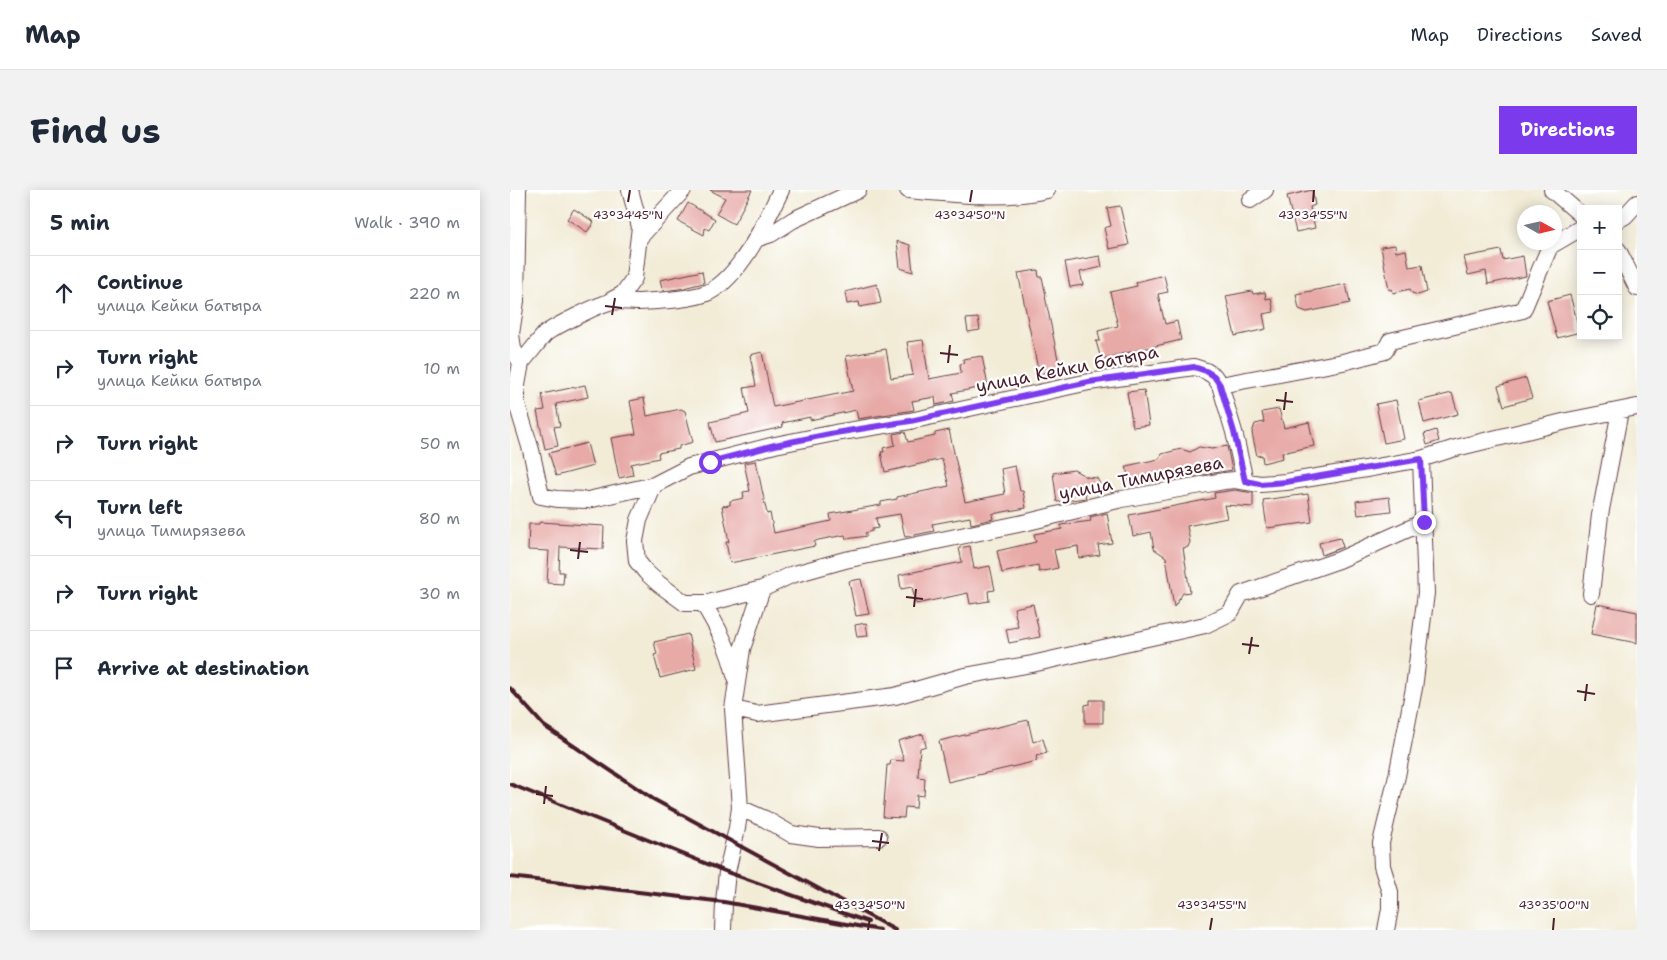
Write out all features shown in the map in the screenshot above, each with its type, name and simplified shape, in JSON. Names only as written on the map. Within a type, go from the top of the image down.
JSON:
[{"type":"street","points":[[518,190],[516,301],[511,334],[513,349],[521,364],[546,333],[623,294],[634,278],[640,227],[630,190]]},
{"type":"street","points":[[639,238],[683,190]]},
{"type":"street","points":[[610,302],[638,302],[682,298],[709,292],[725,280],[745,257],[781,190]]},
{"type":"street","points":[[756,239],[771,234],[794,220],[858,190]]},
{"type":"street","points":[[908,190],[996,195],[1028,194],[1047,190]]},
{"type":"street","points":[[1250,200],[1265,190]]},
{"type":"street","points":[[1552,190],[1577,211]]},
{"type":"street","points":[[1622,218],[1637,203]]},
{"type":"street","points":[[1245,481],[1234,432],[1220,385],[1343,362],[1385,351],[1390,341],[1524,310],[1550,246],[1577,230]]},
{"type":"street","points":[[1622,258],[1637,288]]},
{"type":"street","name":"улица Кейки батыра","points":[[521,364],[517,385],[517,404],[531,450],[541,496],[557,499],[588,500],[654,485],[689,468],[775,445],[910,421],[1089,382],[1194,367],[1214,376],[1220,385]]},
{"type":"street","name":"улица Тимирязева","points":[[654,485],[639,520],[636,541],[637,561],[653,578],[685,603],[703,603],[762,589],[791,575],[845,560],[1028,522],[1122,499],[1224,481],[1245,481],[1260,484],[1286,482],[1421,459],[1452,449],[1637,407]]},
{"type":"street","points":[[1591,594],[1600,515],[1620,410]]},
{"type":"street","points":[[1386,930],[1390,908],[1390,892],[1382,866],[1380,843],[1397,776],[1414,688],[1426,593],[1421,459]]},
{"type":"street","points":[[733,709],[756,714],[895,696],[965,676],[1032,664],[1205,625],[1230,613],[1241,594],[1339,560],[1424,522]]},
{"type":"street","points":[[723,930],[727,872],[740,808],[733,709],[736,679],[742,649],[762,589]]},
{"type":"street","points":[[703,603],[717,626],[731,656],[736,679]]},
{"type":"street","points":[[740,808],[765,819],[791,834],[819,838],[879,837]]},
{"type":"building","points":[[710,190],[752,190],[734,224],[716,214],[725,198]]},
{"type":"building","points":[[1312,190],[1315,205],[1310,207],[1315,228],[1296,232],[1287,196]]},
{"type":"building","points":[[688,203],[715,219],[709,230],[705,228],[704,235],[678,221]]},
{"type":"building","points":[[1120,206],[1129,245],[1109,249],[1104,228],[1111,226],[1107,208]]},
{"type":"building","points":[[574,209],[594,222],[587,232],[567,219]]},
{"type":"building","points":[[897,241],[910,245],[913,272],[900,268]]},
{"type":"building","points":[[1395,245],[1396,252],[1406,250],[1409,267],[1422,265],[1427,292],[1418,295],[1412,293],[1410,289],[1393,293],[1392,289],[1389,290],[1381,247]]},
{"type":"building","points":[[1501,250],[1503,260],[1523,256],[1526,276],[1488,284],[1486,271],[1468,275],[1464,257]]},
{"type":"building","points":[[1100,256],[1102,267],[1080,272],[1083,285],[1070,287],[1065,262]]},
{"type":"building","points":[[1038,270],[1039,277],[1042,277],[1060,369],[1039,374],[1018,273]]},
{"type":"building","points":[[702,271],[704,283],[663,291],[660,280]]},
{"type":"building","points":[[1164,275],[1168,292],[1158,294],[1165,324],[1177,321],[1181,340],[1101,359],[1096,341],[1100,341],[1098,331],[1118,326],[1110,292],[1137,286],[1136,282]]},
{"type":"building","points":[[877,284],[881,303],[860,307],[859,302],[847,304],[845,292]]},
{"type":"building","points":[[1346,284],[1350,303],[1307,312],[1299,309],[1296,294]]},
{"type":"building","points":[[1252,291],[1253,294],[1265,292],[1266,299],[1271,298],[1274,312],[1263,314],[1266,329],[1235,336],[1226,296]]},
{"type":"building","points":[[1570,295],[1577,321],[1577,333],[1557,338],[1547,301]]},
{"type":"building","points":[[978,318],[980,330],[968,332],[966,319]]},
{"type":"building","points":[[923,340],[929,379],[961,373],[960,364],[964,363],[963,359],[982,356],[988,386],[952,393],[954,401],[936,405],[935,397],[912,401],[914,410],[858,419],[856,410],[810,420],[810,417],[782,423],[783,427],[715,442],[710,422],[749,413],[744,388],[756,386],[750,355],[762,352],[773,407],[853,391],[846,356],[886,349],[891,378],[913,375],[907,342]]},
{"type":"building","points":[[1526,378],[1532,398],[1504,406],[1498,386]]},
{"type":"building","points":[[585,385],[588,397],[556,404],[560,426],[554,427],[558,446],[545,449],[537,411],[545,410],[542,394]]},
{"type":"building","points":[[1144,390],[1149,425],[1133,427],[1127,392]]},
{"type":"building","points":[[1452,393],[1458,414],[1424,423],[1419,401]]},
{"type":"building","points":[[644,398],[647,416],[681,409],[685,411],[693,442],[679,446],[679,449],[658,453],[659,458],[631,464],[633,475],[619,478],[611,438],[636,434],[630,401]]},
{"type":"building","points":[[1396,400],[1404,439],[1384,443],[1376,404]]},
{"type":"building","points":[[1279,409],[1284,428],[1309,422],[1314,446],[1282,453],[1283,458],[1263,463],[1262,455],[1257,456],[1252,433],[1255,424],[1264,422],[1262,412]]},
{"type":"building","points":[[949,430],[965,502],[1005,494],[1001,469],[1015,466],[1026,508],[992,514],[993,519],[971,524],[970,517],[932,524],[934,531],[905,537],[900,514],[876,518],[878,528],[865,533],[867,536],[846,539],[845,535],[818,540],[814,542],[815,546],[730,563],[726,542],[729,542],[722,506],[730,505],[730,501],[744,498],[743,492],[750,491],[744,463],[756,461],[767,514],[770,513],[774,533],[831,521],[830,514],[881,505],[881,502],[897,499],[897,497],[949,486],[942,459],[885,472],[881,452],[884,452],[883,448],[895,445],[893,434],[905,432],[908,442],[935,436],[935,433]]},
{"type":"building","points":[[1436,430],[1439,441],[1427,445],[1424,434]]},
{"type":"building","points":[[587,443],[593,466],[556,476],[549,453]]},
{"type":"building","points":[[1227,446],[1232,470],[1167,481],[1167,477],[1130,485],[1126,466],[1159,459],[1162,454],[1181,449],[1190,452],[1199,447],[1212,449]]},
{"type":"building","points":[[1074,470],[1087,477],[1097,478],[1100,484],[1099,488],[1085,494],[1086,498],[1057,502],[1053,473]]},
{"type":"building","points":[[1235,490],[1253,493],[1253,507],[1224,505],[1227,518],[1187,526],[1190,542],[1188,547],[1183,548],[1190,592],[1183,593],[1174,607],[1166,557],[1154,549],[1151,532],[1133,536],[1129,515],[1215,498],[1214,493]]},
{"type":"building","points":[[1308,494],[1312,522],[1267,528],[1263,500]]},
{"type":"building","points":[[1389,497],[1391,511],[1358,515],[1356,501]]},
{"type":"building","points":[[1107,513],[1112,543],[1098,545],[1100,555],[1079,558],[1078,546],[1054,550],[1058,568],[1039,572],[1038,565],[1002,573],[997,551],[1036,542],[1034,534],[1062,529],[1061,525],[1091,521],[1090,517]]},
{"type":"building","points":[[540,522],[604,526],[603,549],[560,547],[559,572],[564,572],[563,584],[547,583],[549,551],[528,550],[529,524],[539,524]]},
{"type":"building","points":[[1340,538],[1343,547],[1322,555],[1319,543]]},
{"type":"building","points":[[970,546],[974,569],[990,566],[995,590],[988,591],[989,601],[970,604],[968,593],[916,604],[912,587],[901,589],[899,575],[962,562],[959,548]]},
{"type":"building","points":[[861,579],[869,614],[856,616],[849,581]]},
{"type":"building","points":[[1033,604],[1040,637],[1009,643],[1006,629],[1018,627],[1014,608]]},
{"type":"building","points":[[1597,604],[1637,612],[1637,643],[1591,634]]},
{"type":"building","points":[[866,623],[868,636],[857,637],[855,625]]},
{"type":"building","points":[[688,634],[696,669],[660,678],[654,655],[657,654],[654,642]]},
{"type":"building","points":[[1090,700],[1103,700],[1103,723],[1085,723],[1085,705],[1090,704]]},
{"type":"building","points":[[1028,720],[1033,742],[1043,739],[1047,753],[1036,756],[1037,761],[948,782],[939,741]]},
{"type":"building","points":[[923,734],[926,746],[920,748],[918,777],[925,778],[924,796],[917,795],[916,808],[905,807],[904,818],[883,817],[887,765],[890,765],[891,760],[904,761],[898,741]]},
{"type":"railway","points":[[510,688],[544,726],[653,799],[895,930]]},
{"type":"railway","points":[[510,784],[727,872],[868,922]]},
{"type":"railway","points":[[510,877],[724,902],[880,930]]},
{"type":"route","points":[[710,462],[775,445],[910,421],[1089,382],[1194,367],[1214,376],[1220,385],[1234,432],[1245,481],[1260,484],[1286,482],[1421,459],[1424,522]]}]
